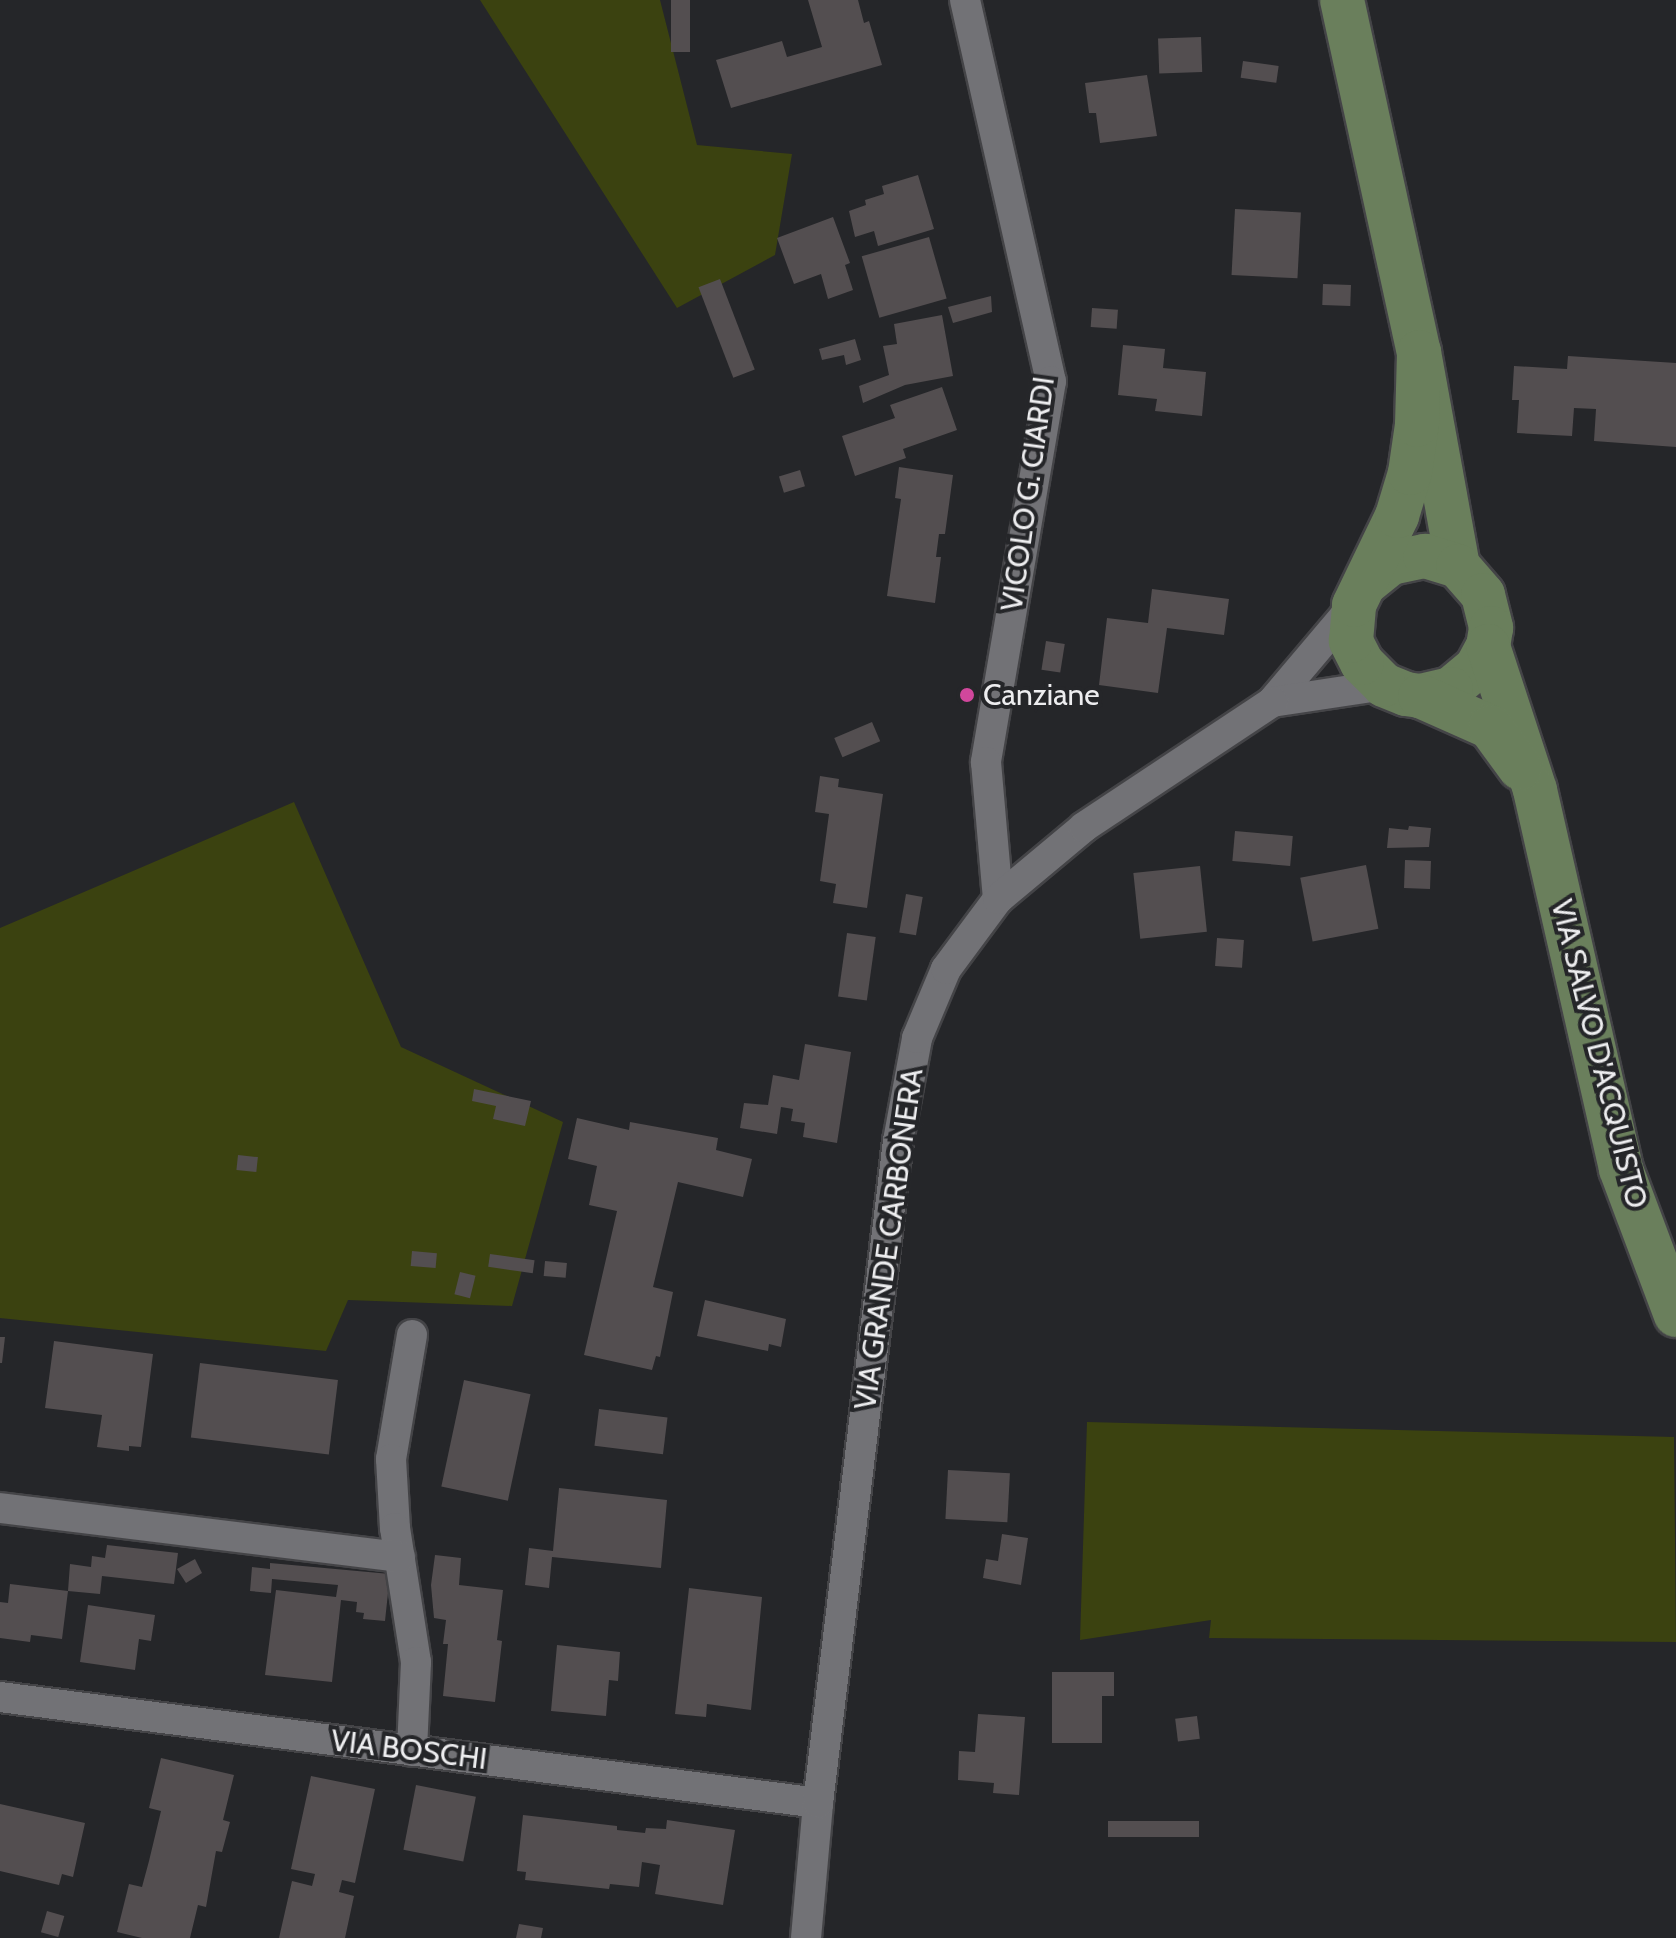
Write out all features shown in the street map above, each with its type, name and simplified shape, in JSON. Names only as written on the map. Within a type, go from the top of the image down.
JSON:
[{"type":"street","name":"VICOLO G. CIARDI","points":[[965,0],[1051,381],[986,762],[998,899]]},
{"type":"street","name":"VIA SALVO D'ACQUISTO","points":[[1342,0],[1419,352],[1458,566],[1483,595],[1491,628],[1488,646],[1535,790],[1621,1169],[1676,1315]]},
{"type":"street","name":"VIA SALVO D'ACQUISTO","points":[[1419,352],[1417,425],[1410,473],[1397,516],[1360,594],[1351,641],[1362,663],[1402,690],[1490,727],[1535,790]]},
{"type":"street","points":[[1360,594],[1391,563],[1425,556],[1458,566]]},
{"type":"street","name":"VIA GRANDE CARBONERA","points":[[806,1938],[818,1803],[898,1141],[917,1038],[946,969],[998,899],[1084,827],[1272,702],[1360,594]]},
{"type":"street","points":[[1402,690],[1451,689],[1477,667],[1488,646]]},
{"type":"street","name":"VIA GRANDE CARBONERA","points":[[1272,702],[1402,690]]},
{"type":"street","points":[[412,1335],[391,1459],[400,1557],[416,1662],[412,1751]]},
{"type":"street","points":[[0,1508],[400,1557]]},
{"type":"street","name":"VIA BOSCHI","points":[[0,1697],[818,1803]]},
{"type":"green space","points":[[480,0],[660,0],[697,145],[792,154],[775,255],[677,308]]},
{"type":"green space","points":[[294,802],[401,1047],[563,1122],[512,1306],[348,1300],[326,1351],[0,1318],[0,928]]},
{"type":"green space","points":[[1087,1422],[1674,1437],[1676,1642],[1209,1638],[1211,1620],[1080,1640]]},
{"type":"building","points":[[671,0],[690,0],[690,52],[671,52]]},
{"type":"building","points":[[808,0],[858,0],[864,23],[869,21],[882,65],[731,108],[716,60],[782,41],[787,57],[822,47]]},
{"type":"building","points":[[1201,37],[1202,72],[1159,73],[1158,39]]},
{"type":"building","points":[[1243,61],[1279,66],[1276,83],[1241,78]]},
{"type":"building","points":[[1147,75],[1157,136],[1100,143],[1096,113],[1089,113],[1085,83]]},
{"type":"building","points":[[918,175],[934,229],[878,246],[874,231],[855,237],[849,211],[866,205],[865,200],[884,194],[882,186]]},
{"type":"building","points":[[1235,209],[1301,212],[1297,278],[1232,275]]},
{"type":"building","points":[[833,217],[850,263],[845,265],[853,290],[828,299],[821,274],[794,284],[777,238]]},
{"type":"building","points":[[929,237],[947,299],[879,318],[862,256]]},
{"type":"building","points":[[720,279],[755,370],[733,378],[699,287]]},
{"type":"building","points":[[1323,284],[1351,285],[1350,306],[1322,305]]},
{"type":"building","points":[[991,296],[992,312],[953,323],[948,307]]},
{"type":"building","points":[[1092,308],[1118,310],[1117,329],[1091,327]]},
{"type":"building","points":[[942,315],[953,376],[905,385],[863,403],[859,386],[889,375],[883,346],[897,344],[894,324]]},
{"type":"building","points":[[855,339],[861,360],[846,365],[844,355],[822,360],[819,349]]},
{"type":"building","points":[[1123,345],[1165,349],[1163,368],[1206,372],[1202,416],[1155,411],[1157,399],[1118,395]]},
{"type":"building","points":[[1568,356],[1676,363],[1676,447],[1594,441],[1596,409],[1574,408],[1572,436],[1517,433],[1519,400],[1512,400],[1514,366],[1567,369]]},
{"type":"building","points":[[942,387],[957,430],[903,449],[906,458],[855,476],[842,436],[895,418],[890,405]]},
{"type":"building","points":[[899,467],[953,475],[945,534],[939,534],[936,557],[941,557],[935,603],[887,596],[901,499],[895,498]]},
{"type":"building","points":[[800,470],[805,486],[784,493],[779,476]]},
{"type":"building","points":[[1152,589],[1229,599],[1224,635],[1167,628],[1158,693],[1099,685],[1107,618],[1148,623]]},
{"type":"building","points":[[1046,641],[1065,644],[1060,673],[1041,670]]},
{"type":"building","points":[[872,722],[880,741],[842,757],[834,738]]},
{"type":"building","points":[[820,776],[839,779],[838,787],[883,794],[867,908],[833,903],[836,884],[820,881],[829,814],[815,812]]},
{"type":"building","points":[[1409,826],[1431,828],[1429,847],[1387,848],[1389,828],[1408,830]]},
{"type":"building","points":[[1235,831],[1293,836],[1290,866],[1232,861]]},
{"type":"building","points":[[1405,860],[1431,861],[1430,889],[1404,888]]},
{"type":"building","points":[[1366,865],[1378,929],[1313,942],[1300,878]]},
{"type":"building","points":[[1200,866],[1207,932],[1140,939],[1133,873]]},
{"type":"building","points":[[906,894],[923,897],[916,935],[899,932]]},
{"type":"building","points":[[847,933],[876,937],[867,1000],[838,996]]},
{"type":"building","points":[[1217,938],[1244,940],[1242,968],[1215,966]]},
{"type":"building","points":[[805,1044],[851,1052],[837,1143],[803,1137],[805,1123],[791,1121],[793,1109],[781,1107],[777,1134],[740,1128],[744,1103],[768,1105],[773,1075],[799,1080]]},
{"type":"building","points":[[474,1089],[531,1101],[525,1126],[493,1119],[496,1106],[472,1101]]},
{"type":"building","points":[[577,1118],[629,1130],[630,1122],[718,1138],[716,1150],[752,1159],[743,1197],[678,1182],[653,1287],[673,1292],[660,1357],[656,1356],[652,1370],[584,1355],[617,1211],[589,1205],[597,1166],[568,1159]]},
{"type":"building","points":[[238,1155],[258,1157],[256,1172],[236,1170]]},
{"type":"building","points":[[412,1251],[437,1253],[436,1268],[411,1266]]},
{"type":"building","points":[[490,1254],[535,1260],[533,1273],[488,1267]]},
{"type":"building","points":[[545,1261],[567,1263],[566,1278],[544,1276]]},
{"type":"building","points":[[460,1272],[476,1276],[470,1298],[454,1294]]},
{"type":"building","points":[[705,1300],[786,1319],[781,1347],[769,1344],[768,1351],[697,1336]]},
{"type":"building","points":[[0,1337],[5,1337],[2,1363],[0,1363]]},
{"type":"building","points":[[54,1341],[153,1354],[141,1447],[129,1446],[129,1451],[97,1447],[102,1415],[45,1408]]},
{"type":"building","points":[[200,1363],[338,1380],[329,1454],[191,1437]]},
{"type":"building","points":[[464,1380],[531,1394],[508,1501],[441,1487]]},
{"type":"building","points":[[599,1409],[667,1417],[663,1454],[594,1446]]},
{"type":"building","points":[[948,1470],[1010,1473],[1007,1522],[945,1519]]},
{"type":"building","points":[[559,1488],[667,1500],[661,1568],[552,1557],[549,1588],[525,1585],[529,1548],[553,1551]]},
{"type":"building","points":[[1002,1534],[1028,1538],[1021,1585],[983,1578],[986,1559],[998,1561]]},
{"type":"building","points":[[107,1545],[178,1553],[174,1584],[102,1576],[100,1594],[68,1591],[70,1564],[91,1567],[92,1556],[105,1558]]},
{"type":"building","points":[[435,1555],[461,1558],[459,1585],[503,1590],[497,1640],[502,1641],[495,1702],[443,1696],[448,1644],[443,1644],[446,1620],[434,1618],[431,1585]]},
{"type":"building","points":[[195,1559],[202,1573],[186,1583],[177,1569]]},
{"type":"building","points":[[270,1563],[390,1574],[385,1621],[363,1619],[364,1613],[356,1612],[357,1602],[341,1600],[332,1682],[265,1675],[276,1590],[336,1597],[338,1585],[272,1579],[271,1593],[250,1591],[252,1567],[270,1569]]},
{"type":"building","points":[[10,1584],[68,1591],[62,1639],[31,1635],[30,1642],[0,1638],[0,1602],[8,1603]]},
{"type":"building","points":[[689,1588],[762,1597],[751,1710],[707,1704],[706,1717],[675,1714]]},
{"type":"building","points":[[88,1605],[155,1615],[151,1641],[139,1639],[135,1670],[80,1662]]},
{"type":"building","points":[[557,1645],[620,1652],[618,1681],[609,1680],[606,1716],[551,1711]]},
{"type":"building","points":[[1052,1672],[1114,1672],[1114,1696],[1102,1696],[1102,1743],[1052,1743]]},
{"type":"building","points":[[978,1714],[1025,1717],[1019,1795],[993,1793],[994,1783],[958,1780],[959,1751],[975,1752]]},
{"type":"building","points":[[1197,1716],[1200,1739],[1178,1742],[1175,1719]]},
{"type":"building","points":[[161,1758],[234,1775],[223,1820],[230,1822],[222,1852],[216,1851],[206,1907],[198,1905],[190,1938],[142,1938],[117,1932],[129,1884],[142,1887],[149,1861],[161,1811],[149,1808]]},
{"type":"building","points":[[311,1776],[375,1789],[355,1883],[342,1880],[339,1892],[354,1896],[345,1938],[279,1938],[292,1881],[312,1886],[315,1874],[291,1869]]},
{"type":"building","points":[[416,1785],[476,1797],[463,1861],[403,1850]]},
{"type":"building","points":[[0,1804],[85,1823],[73,1877],[62,1874],[59,1885],[0,1871]]},
{"type":"building","points":[[523,1815],[617,1826],[617,1830],[645,1833],[646,1828],[666,1829],[667,1820],[735,1830],[723,1905],[655,1894],[660,1865],[642,1862],[639,1887],[610,1884],[609,1889],[525,1880],[526,1872],[517,1871]]},
{"type":"building","points":[[1108,1821],[1199,1821],[1199,1837],[1108,1837]]},
{"type":"building","points":[[47,1911],[64,1916],[58,1937],[41,1932]]},
{"type":"building","points":[[519,1924],[543,1928],[541,1938],[516,1938]]},
{"type":"place","name":"Canziane","points":[[967,695]]}]
